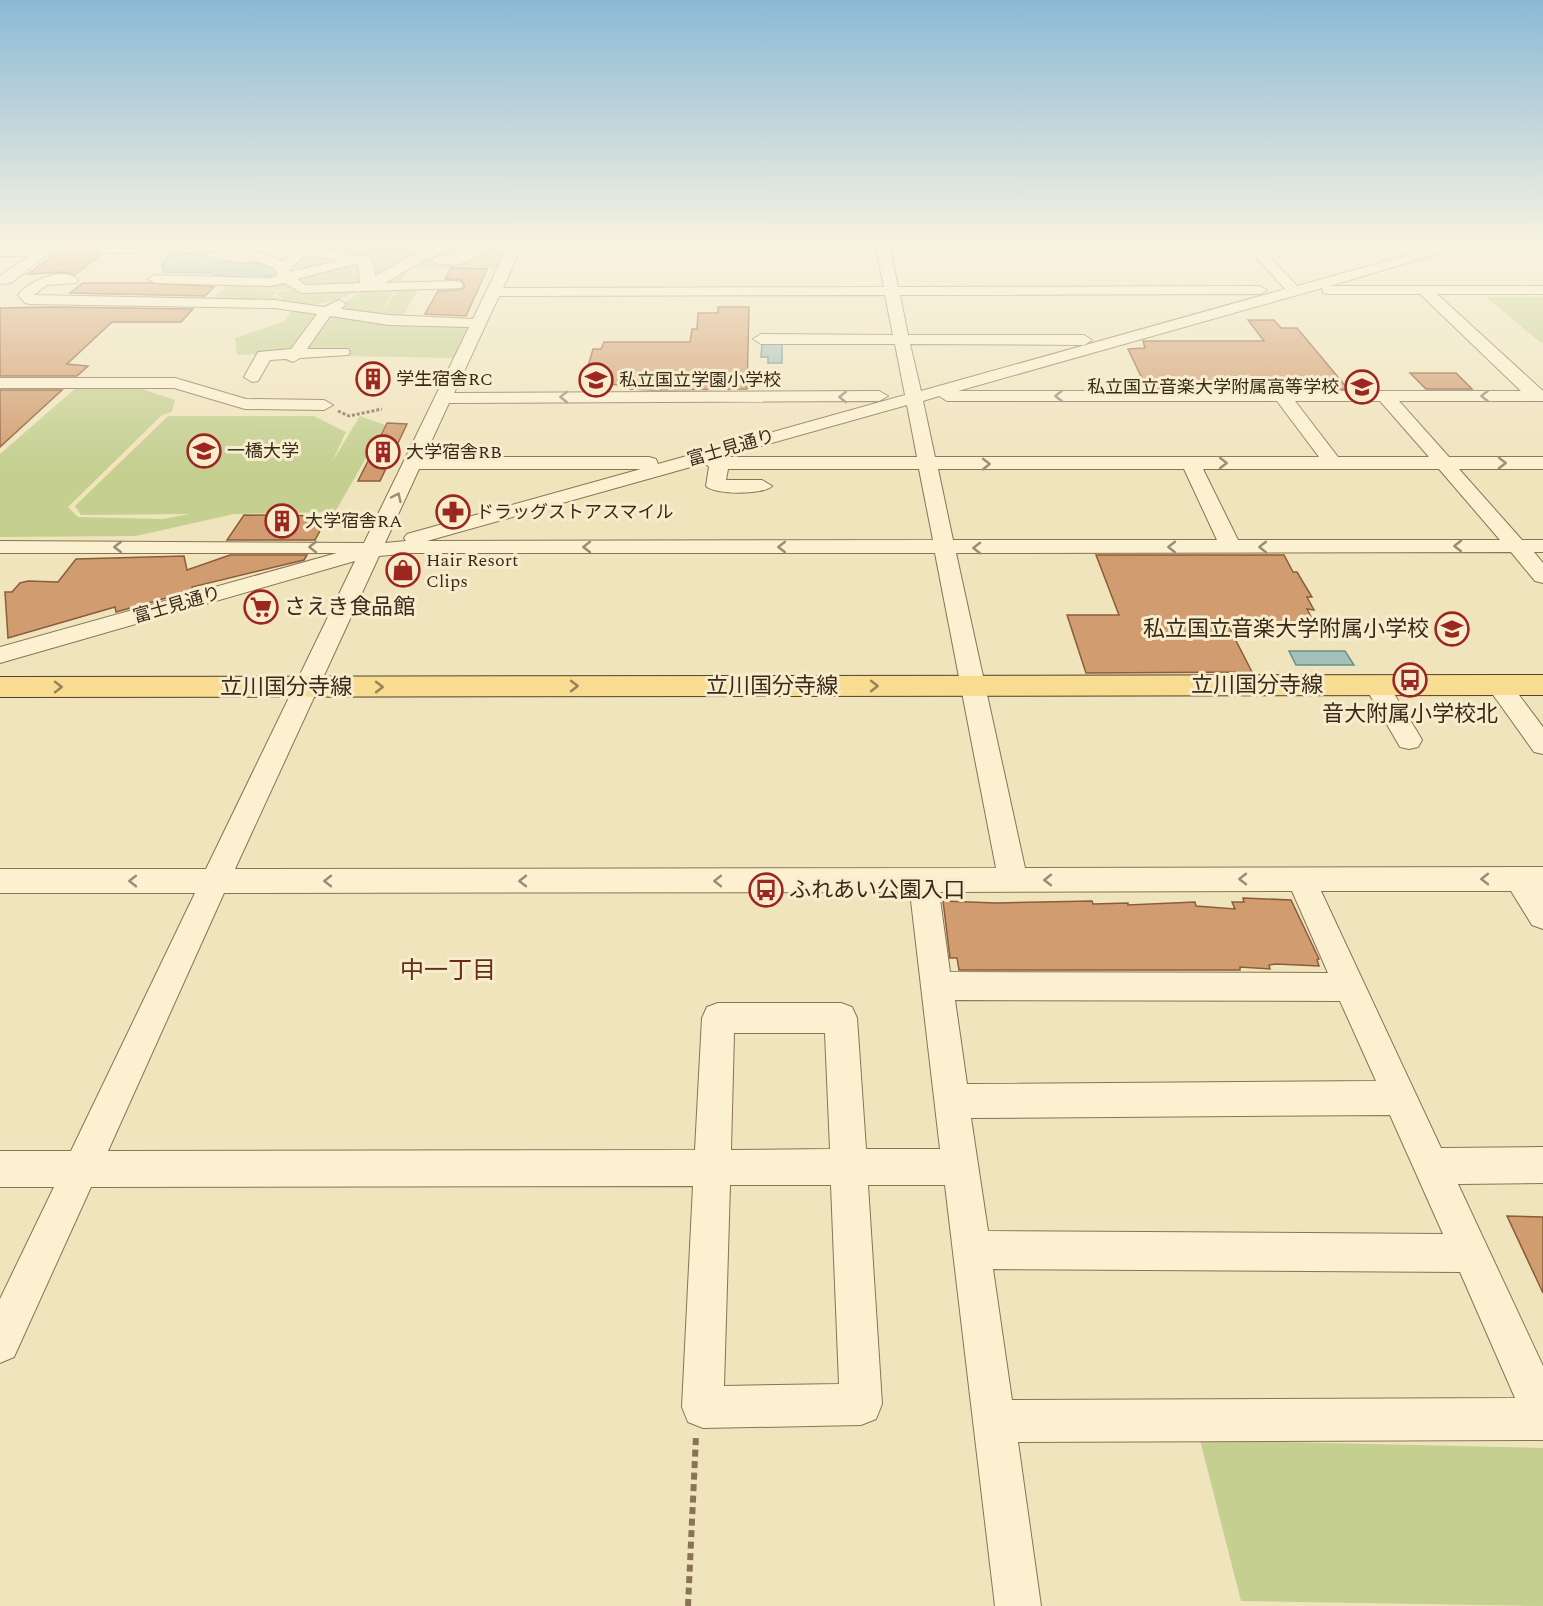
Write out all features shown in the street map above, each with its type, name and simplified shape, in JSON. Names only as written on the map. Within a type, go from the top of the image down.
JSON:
[{"type":"main road","name":"立川国分寺線","points":[[0,687],[1543,685]]},
{"type":"street","points":[[295,355],[321,319]]},
{"type":"street","points":[[383,319],[471,323]]},
{"type":"street","points":[[0,1343],[306,687],[481,319]]},
{"type":"street","points":[[898,319],[1012,881]]},
{"type":"street","name":"富士見通り","points":[[0,655],[1191,319]]},
{"type":"street","points":[[1456,319],[1540,396]]},
{"type":"street","points":[[761,339],[1117,340]]},
{"type":"street","points":[[252,377],[264,355],[342,352]]},
{"type":"street","points":[[0,385],[175,383],[245,404],[324,405]]},
{"type":"street","points":[[0,385],[130,385]]},
{"type":"street","points":[[1282,396],[1333,463]]},
{"type":"street","points":[[1385,396],[1543,576]]},
{"type":"street","points":[[443,398],[1540,396]]},
{"type":"street","points":[[413,463],[1543,463]]},
{"type":"street","points":[[719,463],[716,486],[762,486]]},
{"type":"street","points":[[1191,463],[1231,547]]},
{"type":"street","points":[[0,547],[350,547],[372,550],[412,547],[1543,546]]},
{"type":"street","points":[[1376,685],[1409,740]]},
{"type":"street","points":[[1498,685],[1543,746]]},
{"type":"street","points":[[1301,879],[1543,1413]]},
{"type":"street","points":[[0,881],[1531,879],[1543,916]]},
{"type":"street","points":[[923,881],[1018,1606]]},
{"type":"street","points":[[937,986],[1350,987]]},
{"type":"street","points":[[718,1018],[841,1018],[861,1404],[703,1407],[712,1167],[718,1018]]},
{"type":"street","points":[[952,1101],[1401,1098]]},
{"type":"street","points":[[1431,1166],[1543,1165]]},
{"type":"street","points":[[0,1169],[961,1167]]},
{"type":"street","points":[[971,1250],[1471,1253]]},
{"type":"street","points":[[994,1421],[1543,1419]]},
{"type":"path","points":[[324,405],[349,416],[382,409]]},
{"type":"path","points":[[688,1606],[696,1430],[703,1407]]},
{"type":"green space","points":[[285,319],[320,319],[295,353],[237,355],[235,338],[283,322]]},
{"type":"green space","points":[[324,319],[388,321],[385,326],[470,326],[455,358],[342,356],[346,350],[299,352]]},
{"type":"green space","points":[[1512,319],[1543,319],[1543,343]]},
{"type":"green space","points":[[130,385],[175,400],[172,412],[162,415],[68,507],[78,517],[163,519],[190,514],[81,515],[75,506],[168,416],[314,416],[346,432],[332,462],[360,416],[385,425],[335,512],[234,514],[136,536],[0,537],[0,454],[77,387]]},
{"type":"green space","points":[[1200,1440],[1543,1448],[1543,1606],[1241,1601]]},
{"type":"water","points":[[762,344],[782,344],[782,363],[768,363],[768,357],[761,357]]},
{"type":"water","points":[[1289,651],[1345,651],[1354,665],[1296,665]]},
{"type":"building","points":[[0,319],[184,319],[181,322],[112,322],[67,364],[88,366],[77,376],[0,376]]},
{"type":"building","points":[[698,319],[749,319],[747,389],[652,390],[630,389],[631,385],[583,384],[593,349],[601,349],[604,342],[690,342],[692,329],[697,329]]},
{"type":"building","points":[[1248,320],[1274,320],[1281,328],[1297,328],[1348,389],[1147,389],[1128,349],[1145,348],[1143,341],[1264,341]]},
{"type":"building","points":[[1410,373],[1456,373],[1472,389],[1426,389]]},
{"type":"building","points":[[0,390],[62,390],[0,447]]},
{"type":"building","name":"大学宿舎RB","points":[[387,423],[407,424],[380,481],[358,481]]},
{"type":"building","points":[[244,515],[328,516],[315,540],[227,540]]},
{"type":"building","points":[[230,555],[307,555],[304,560],[192,587],[192,591],[116,612],[115,607],[8,638],[5,592],[12,592],[20,583],[28,581],[58,582],[76,559],[184,556],[187,570]]},
{"type":"building","points":[[1096,555],[1284,555],[1293,572],[1297,572],[1312,597],[1307,597],[1314,610],[1307,609],[1316,626],[1228,625],[1252,672],[1086,673],[1067,615],[1119,615]]},
{"type":"building","points":[[1243,898],[1291,900],[1319,959],[1317,960],[1319,966],[1276,964],[1269,965],[1270,969],[1240,967],[1240,970],[959,970],[957,958],[950,958],[943,901],[996,903],[1092,901],[1093,904],[1128,903],[1128,905],[1195,902],[1196,906],[1235,909],[1232,902],[1244,902]]},
{"type":"building","points":[[1507,1216],[1543,1217],[1543,1293]]},
{"type":"place","name":"学生宿舎RC","points":[[373,379]]},
{"type":"place","name":"私立国立学園小学校","points":[[596,380]]},
{"type":"place","name":"私立国立音楽大学附属高等学校","points":[[1362,387]]},
{"type":"place","name":"一橋大学","points":[[204,451]]},
{"type":"place","name":"大学宿舎RB","points":[[383,452]]},
{"type":"place","name":"ドラッグストアスマイル","points":[[453,512]]},
{"type":"place","name":"大学宿舎RA","points":[[282,521]]},
{"type":"place","name":"Hair Resort Clips","points":[[403,570]]},
{"type":"place","name":"さえき食品館","points":[[261,607]]},
{"type":"place","name":"私立国立音楽大学附属小学校","points":[[1452,629]]},
{"type":"place","name":"音大附属小学校北","points":[[1410,680]]},
{"type":"place","name":"ふれあい公園入口","points":[[766,890]]},
{"type":"district","name":"中一丁目","points":[[448,971]]}]
